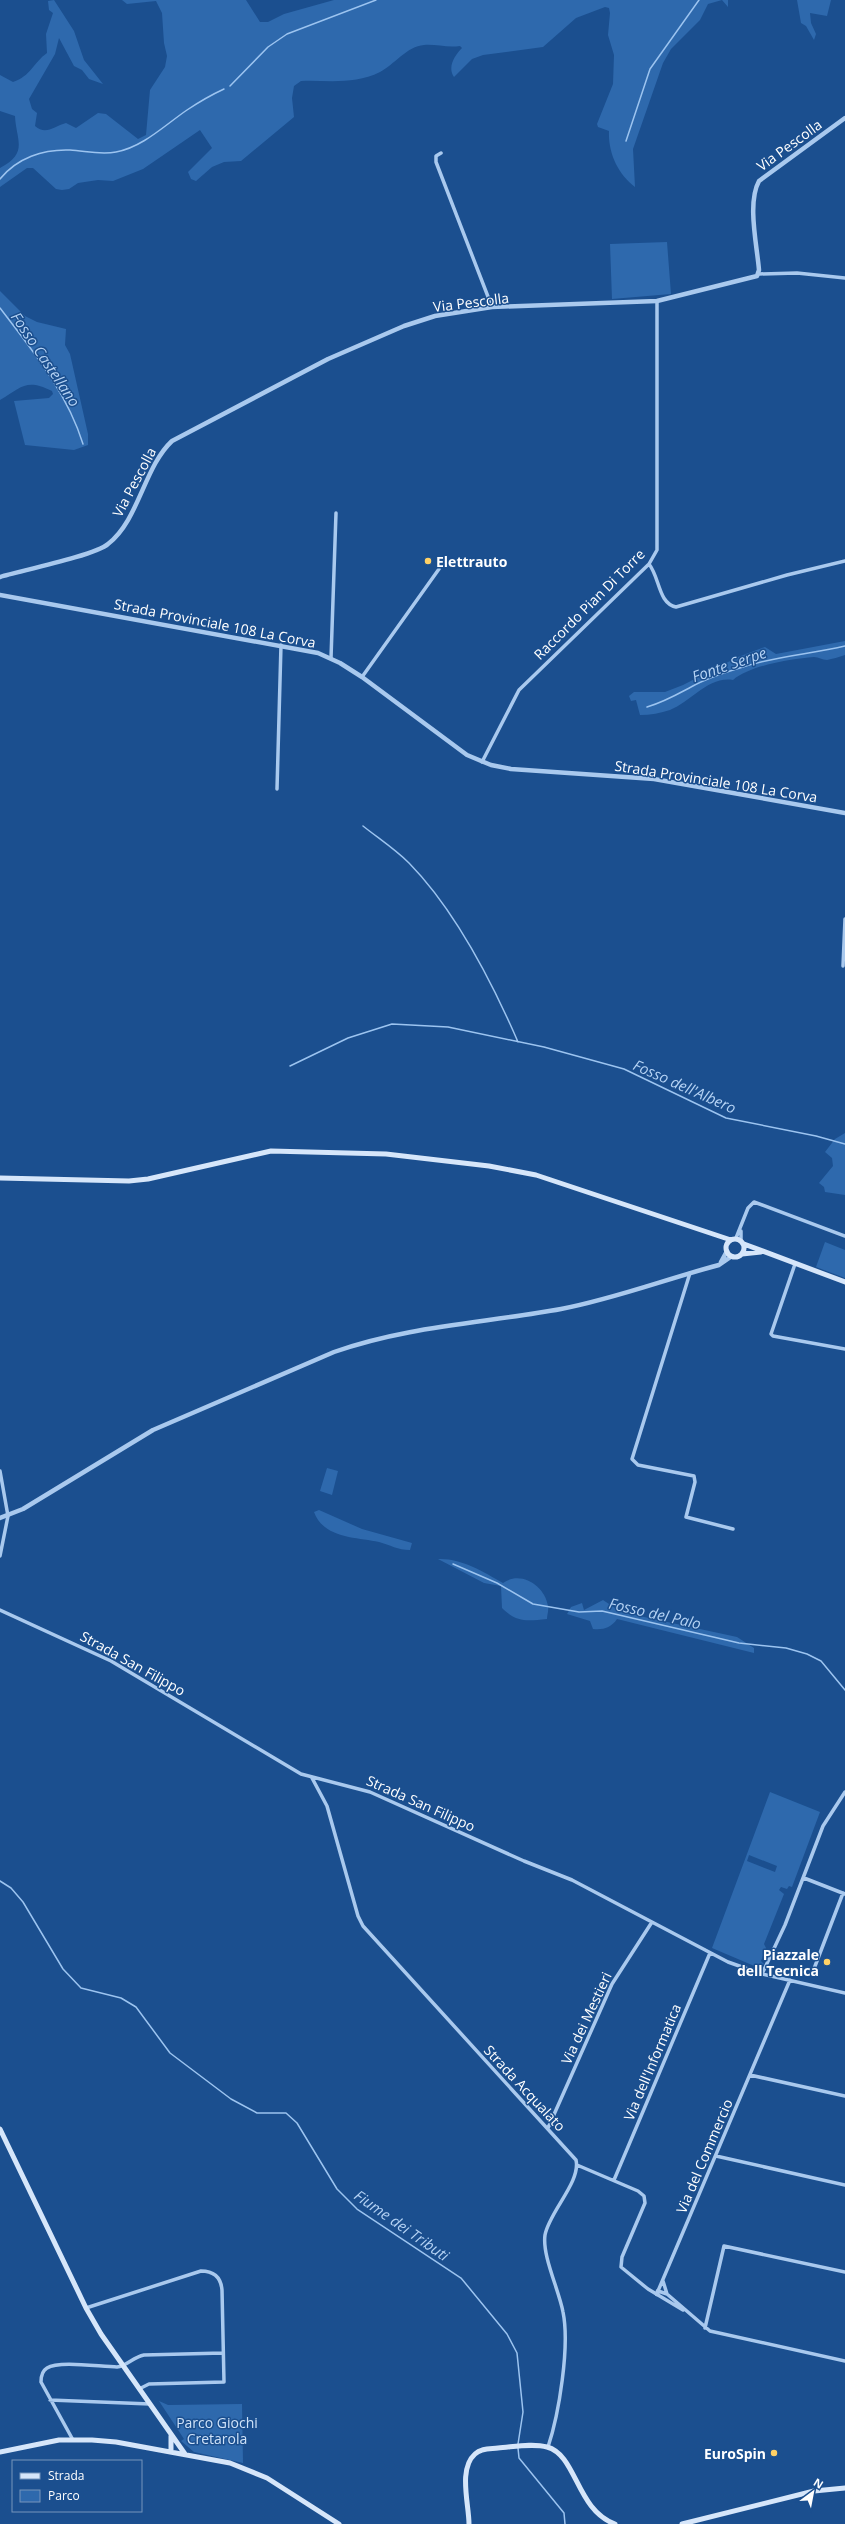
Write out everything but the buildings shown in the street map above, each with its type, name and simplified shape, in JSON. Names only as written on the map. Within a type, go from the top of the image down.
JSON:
[{"type":"main road","points":[[0,1178],[129,1181],[148,1179],[271,1151],[386,1154],[528,1173],[721,1237],[738,1241],[845,1282]]},
{"type":"main road","points":[[721,1237],[732,1256],[764,1252]]},
{"type":"main road","points":[[727,1248],[738,1241]]},
{"type":"main road","points":[[738,1241],[742,1254]]},
{"type":"main road","points":[[0,2129],[86,2308],[185,2454]]},
{"type":"main road","points":[[170,2433],[173,2452]]},
{"type":"main road","points":[[0,2452],[40,2443],[73,2440],[116,2442],[185,2454],[248,2469],[267,2478],[339,2524]]},
{"type":"main road","points":[[173,2452],[177,2442]]},
{"type":"main road","points":[[470,2524],[466,2472],[468,2462],[475,2453],[483,2449],[531,2446],[548,2447],[567,2463],[589,2506],[615,2524]]},
{"type":"main road","points":[[682,2524],[692,2523],[706,2518],[814,2491],[845,2488]]},
{"type":"street","name":"Via Pescolla","points":[[0,577],[107,546],[123,527],[165,448],[179,436],[328,359],[398,328],[453,312],[492,307],[657,301],[752,279],[759,274],[753,204],[755,188],[759,180],[845,118]]},
{"type":"street","points":[[441,153],[436,156],[436,162],[492,307]]},
{"type":"street","points":[[759,274],[797,273],[845,278]]},
{"type":"street","name":"Raccordo Pian Di Torre","points":[[482,762],[519,690],[649,564],[657,550],[657,301]]},
{"type":"street","points":[[331,658],[336,513]]},
{"type":"street","points":[[649,564],[659,581],[662,597],[666,603],[676,607],[772,579],[845,562]]},
{"type":"street","points":[[362,678],[440,569]]},
{"type":"street","name":"Strada Provinciale 108 La Corva","points":[[0,595],[281,645],[318,653],[331,658],[362,678],[467,755],[482,762],[511,769],[654,779],[845,813]]},
{"type":"street","points":[[277,788],[281,645]]},
{"type":"street","points":[[843,966],[845,919]]},
{"type":"street","points":[[738,1241],[748,1208],[754,1202],[845,1236]]},
{"type":"street","points":[[719,1265],[727,1248]]},
{"type":"street","points":[[0,1518],[8,1516],[153,1430],[341,1349],[400,1333],[562,1309],[719,1265],[732,1256]]},
{"type":"street","points":[[795,1264],[771,1334],[773,1336],[845,1349]]},
{"type":"street","points":[[690,1273],[632,1459],[638,1465],[692,1475],[695,1482],[686,1517],[733,1529]]},
{"type":"street","points":[[0,1470],[8,1516],[0,1556]]},
{"type":"street","name":"Strada San Filippo","points":[[0,1610],[111,1661],[215,1721],[289,1768],[312,1778],[349,1785],[370,1792],[524,1861],[572,1880],[710,1953],[762,1974],[845,1993]]},
{"type":"street","name":"Strada Acqualato","points":[[312,1778],[327,1806],[360,1921],[573,2156],[577,2165]]},
{"type":"street","points":[[762,1974],[804,1878],[829,1814],[845,1792]]},
{"type":"street","points":[[804,1878],[844,1893],[812,1974]]},
{"type":"street","name":"Via dei Mestieri","points":[[548,2128],[612,1984],[652,1922]]},
{"type":"street","name":"Via dell'Informatica","points":[[614,2180],[710,1953]]},
{"type":"street","name":"Via del Commercio","points":[[657,2293],[790,1980]]},
{"type":"street","points":[[750,2075],[845,2096]]},
{"type":"street","points":[[716,2156],[845,2184]]},
{"type":"street","points":[[548,2447],[558,2404],[565,2330],[560,2300],[546,2248],[545,2235],[552,2216],[577,2165],[638,2191],[645,2199],[620,2261],[620,2267],[627,2274],[683,2310],[715,2333],[845,2361]]},
{"type":"street","points":[[706,2328],[724,2246],[845,2272]]},
{"type":"street","points":[[86,2308],[195,2272],[212,2273],[222,2286],[224,2382],[149,2384],[140,2389]]},
{"type":"street","points":[[663,2280],[667,2294],[683,2310]]},
{"type":"street","points":[[657,2293],[667,2294]]},
{"type":"street","points":[[73,2440],[40,2382],[43,2371],[47,2368],[62,2365],[124,2366],[136,2356],[144,2355],[223,2353]]},
{"type":"street","points":[[50,2400],[150,2404]]},
{"type":"street","points":[[700,2524],[706,2518]]},
{"type":"green space","points":[[54,0],[74,31],[84,60],[103,84],[89,79],[82,70],[74,66],[59,38],[55,54],[29,99],[32,109],[37,113],[35,126],[39,129],[46,130],[66,123],[76,128],[98,113],[106,114],[138,139],[146,135],[150,90],[165,67],[167,56],[164,43],[162,13],[156,1],[127,4],[122,0],[246,0],[260,22],[268,22],[284,14],[334,0],[722,0],[708,4],[700,20],[671,49],[663,63],[633,149],[635,187],[624,176],[615,162],[610,147],[609,131],[598,127],[597,124],[613,84],[614,55],[608,35],[610,13],[609,8],[605,7],[576,18],[543,47],[483,55],[472,59],[454,77],[451,69],[453,61],[462,48],[460,46],[451,47],[424,45],[418,46],[406,52],[380,72],[360,79],[341,81],[301,81],[294,86],[292,98],[294,117],[241,161],[224,162],[212,167],[196,181],[191,179],[188,172],[212,148],[200,130],[143,169],[113,181],[98,180],[78,183],[69,189],[62,190],[56,189],[33,168],[27,168],[0,187],[0,168],[15,157],[19,145],[15,116],[0,111],[0,75],[13,82],[28,73],[47,53],[46,34],[53,13],[49,10],[48,1]]},
{"type":"green space","points":[[722,0],[728,0],[728,7]]},
{"type":"green space","points":[[797,0],[831,0],[827,16],[810,13],[811,23],[816,34],[814,40],[806,26],[801,23]]},
{"type":"green space","points":[[667,242],[671,294],[612,299],[610,244]]},
{"type":"green space","points":[[0,291],[25,316],[37,322],[66,329],[65,345],[70,354],[88,434],[88,445],[74,450],[25,445],[14,401],[49,398],[53,394],[52,391],[43,387],[30,385],[19,388],[0,400]]},
{"type":"green space","points":[[845,641],[845,655],[827,660],[817,657],[794,659],[750,670],[733,680],[716,682],[700,690],[678,706],[663,712],[640,715],[636,700],[631,701],[629,696],[634,692],[665,692],[683,685],[738,657],[765,647],[776,654]]},
{"type":"green space","points":[[845,1133],[845,1195],[825,1192],[824,1187],[819,1183],[833,1166],[832,1158],[825,1152],[835,1139]]},
{"type":"green space","points":[[825,1242],[845,1250],[845,1278],[816,1267]]},
{"type":"green space","points":[[327,1468],[338,1471],[332,1495],[320,1491]]},
{"type":"green space","points":[[319,1510],[362,1529],[412,1543],[410,1550],[333,1532],[319,1521],[314,1512]]},
{"type":"green space","points":[[438,1559],[447,1559],[464,1563],[503,1583],[510,1579],[517,1578],[531,1582],[542,1592],[546,1599],[548,1608],[547,1619],[523,1620],[507,1613],[502,1608],[501,1586],[484,1583]]},
{"type":"green space","points":[[603,1600],[621,1612],[737,1637],[754,1648],[754,1653],[617,1619],[606,1628],[593,1629],[590,1621],[567,1614],[571,1607],[582,1603],[584,1610]]},
{"type":"green space","points":[[770,1792],[820,1812],[792,1887],[789,1886],[787,1889],[781,1887],[779,1890],[784,1894],[764,1944],[766,1948],[761,1961],[764,1964],[759,1968],[712,1948]],"holes":[[[749,1855],[777,1866],[775,1872],[747,1861]]]},
{"type":"green space","name":"Parco Giochi Cretarola","points":[[159,2401],[168,2405],[242,2404],[243,2463],[194,2452],[181,2441],[184,2439]]},
{"type":"waterway","name":"Fosso Castellano","points":[[230,86],[268,47],[287,34],[376,0]]},
{"type":"waterway","name":"Fosso Castellano","points":[[626,141],[650,69],[699,0]]},
{"type":"waterway","name":"Fosso Castellano","points":[[0,179],[14,165],[40,153],[60,150],[104,153],[126,149],[145,140],[192,107],[224,89]]},
{"type":"waterway","name":"Fosso Castellano","points":[[0,308],[48,372],[68,407],[83,444]]},
{"type":"waterway","name":"Fonte Serpe","points":[[647,707],[670,698],[703,681],[755,663],[845,646]]},
{"type":"waterway","name":"Fosso dell'Albero","points":[[363,826],[409,863],[442,902],[457,924],[484,971],[518,1042]]},
{"type":"waterway","name":"Fosso dell'Albero","points":[[290,1066],[348,1038],[392,1024],[448,1027],[544,1047],[624,1069],[726,1118],[816,1136],[845,1144]]},
{"type":"waterway","name":"Fosso del Palo","points":[[453,1564],[497,1583],[533,1604],[579,1612],[602,1611],[739,1643],[786,1648],[807,1654],[821,1661],[845,1690]]},
{"type":"waterway","name":"Fiume dei Tributi","points":[[0,1881],[11,1888],[23,1902],[63,1969],[81,1988],[121,1998],[136,2007],[170,2053],[231,2099],[257,2113],[286,2113],[297,2123],[337,2189],[357,2209],[461,2278],[507,2334],[517,2353],[523,2412],[518,2444]]},
{"type":"waterway","name":"Fiume dei Tributi","points":[[518,2448],[519,2458],[564,2513],[565,2524]]},
{"type":"place","name":"Elettrauto","points":[[428,561]]},
{"type":"place","name":"Piazzale dell Tecnica","points":[[827,1962]]},
{"type":"place","name":"EuroSpin","points":[[774,2453]]}]
